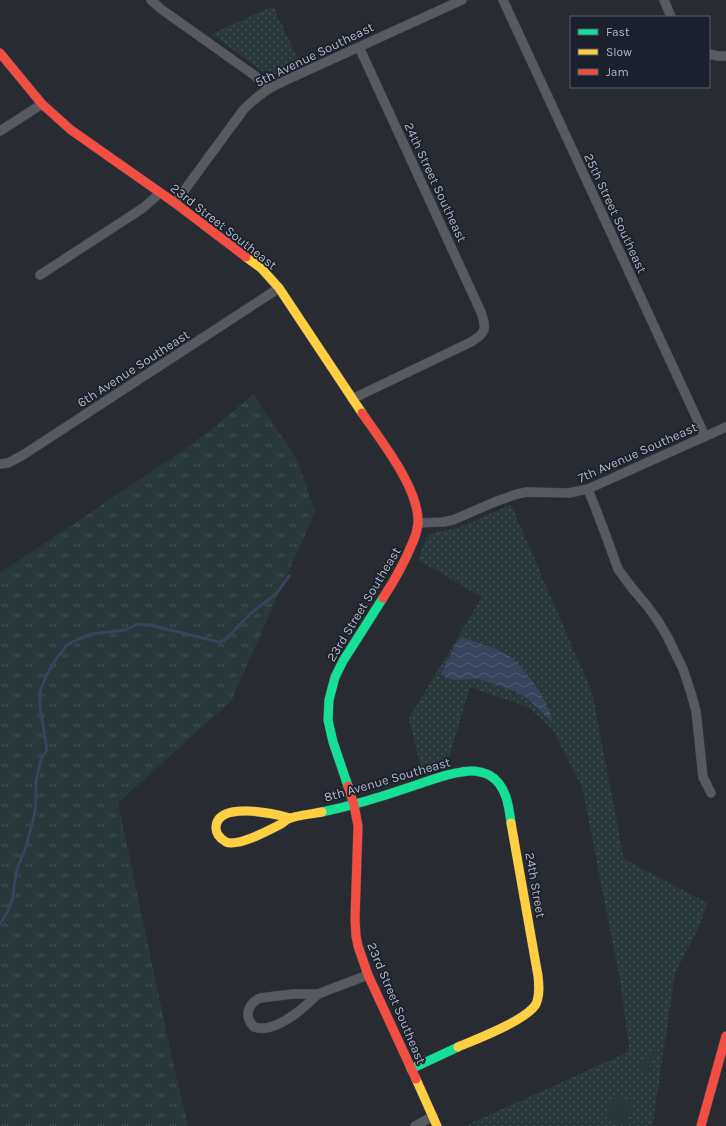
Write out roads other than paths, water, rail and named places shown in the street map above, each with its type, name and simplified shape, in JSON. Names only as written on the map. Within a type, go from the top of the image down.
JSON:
[{"type":"main road","name":"23rd Street Southeast","points":[[0,53],[42,104],[78,135],[176,203],[261,268],[279,288],[406,480],[413,496],[418,523],[412,546],[399,573],[335,677],[330,692],[328,713],[329,726],[333,742],[354,805],[358,833],[355,918],[356,936],[360,952],[368,975],[437,1126]]},
{"type":"main road","name":"8th Avenue Southeast","points":[[290,818],[269,813],[239,811],[229,812],[220,816],[217,820],[215,828],[217,834],[224,841],[234,843],[241,842],[265,832],[290,818],[354,805],[460,771],[475,770],[490,775]]},
{"type":"main road","name":"24th Street","points":[[411,1069],[516,1021],[533,1010],[536,1004],[539,992],[538,976],[508,803],[501,785],[490,775]]},
{"type":"main road","points":[[701,1126],[726,1036]]},
{"type":"street","points":[[151,0],[161,9],[254,75],[269,88]]},
{"type":"street","name":"5th Avenue Southeast","points":[[176,203],[244,110],[261,93],[462,0]]},
{"type":"street","name":"25th Street Southeast","points":[[503,0],[705,436]]},
{"type":"street","points":[[664,0],[672,16]]},
{"type":"street","name":"24th Street Southeast","points":[[352,399],[471,342],[482,335],[484,330],[484,320],[481,312],[359,47]]},
{"type":"street","points":[[710,54],[726,56]]},
{"type":"street","points":[[0,131],[42,104]]},
{"type":"street","points":[[40,275],[143,208],[160,193]]},
{"type":"street","name":"6th Avenue Southeast","points":[[0,464],[8,463],[23,455],[279,288]]},
{"type":"street","name":"7th Avenue Southeast","points":[[418,523],[453,520],[497,501],[527,492],[570,493],[588,489],[726,427]]},
{"type":"street","points":[[588,489],[618,569],[658,621],[683,669],[692,693],[696,711],[703,777],[711,793]]},
{"type":"street","points":[[318,994],[307,1005],[271,1027],[254,1027],[248,1015],[250,1007],[260,998],[292,994],[318,994],[368,975]]},
{"type":"street","points":[[415,1126],[433,1116]]},
{"type":"water","points":[[464,638],[489,646],[516,661],[542,696],[553,723],[526,697],[514,691],[479,679],[454,680],[446,678],[442,672],[457,641]]},
{"type":"waterway","points":[[0,924],[8,911],[12,900],[17,869],[26,847],[35,812],[36,781],[41,759],[47,750],[40,707],[40,691],[47,674],[67,645],[92,634],[125,630],[138,624],[150,625],[219,642],[225,640],[250,614],[277,593],[289,576]]}]
